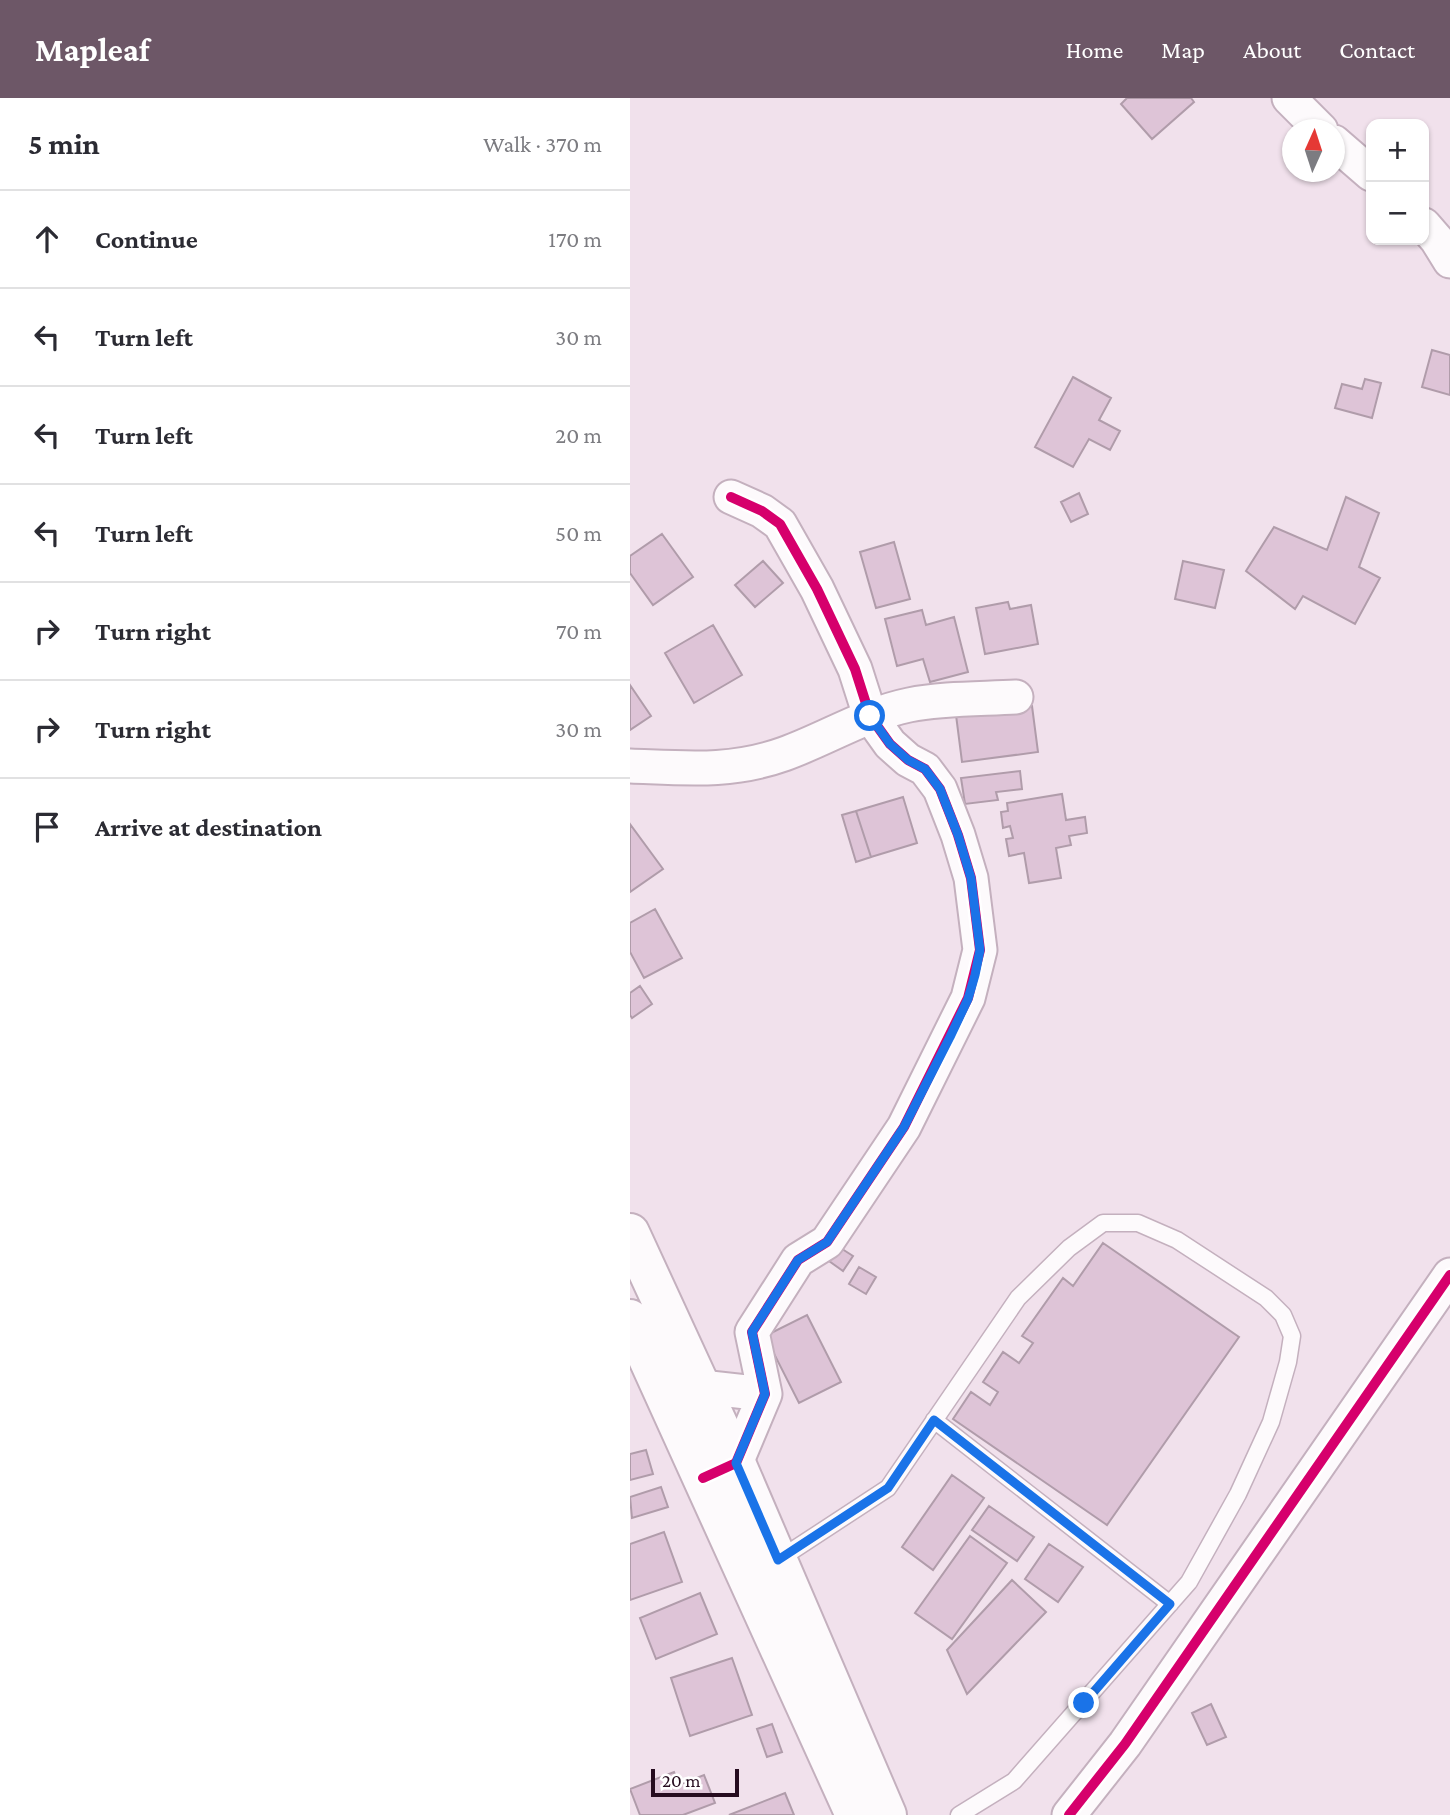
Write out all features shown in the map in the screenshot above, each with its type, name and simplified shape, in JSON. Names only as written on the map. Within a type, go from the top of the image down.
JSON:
[{"type":"main road","points":[[630,1233],[685,1396],[720,1471],[855,1815]]},
{"type":"main road","points":[[630,1319],[685,1396]]},
{"type":"main road","points":[[720,1471],[778,1560],[887,1815]]},
{"type":"street","points":[[1289,98],[1310,119]]},
{"type":"street","points":[[1345,151],[1366,170]]},
{"type":"street","points":[[1429,231],[1450,261]]},
{"type":"street","points":[[720,1471],[765,1394],[752,1332],[798,1260],[827,1242],[904,1127],[968,999],[980,950],[971,878],[940,789],[925,769],[908,760],[890,744],[870,716],[855,669],[817,589],[780,524],[762,511],[731,497]]},
{"type":"street","points":[[630,766],[712,769],[741,766],[783,754],[870,716],[910,705],[1016,697]]},
{"type":"street","points":[[1069,1815],[1125,1744],[1450,1275]]},
{"type":"street","points":[[685,1396],[765,1394]]},
{"type":"lane","points":[[778,1560],[888,1488],[1018,1298],[1069,1248],[1103,1223],[1138,1223],[1177,1240],[1266,1298],[1283,1315],[1292,1336],[1288,1362],[1271,1422],[1232,1505],[1189,1581],[1014,1781],[959,1815]]},
{"type":"lane","points":[[934,1420],[1170,1604]]},
{"type":"building","points":[[1127,98],[1191,98],[1194,102],[1152,139],[1121,104]]},
{"type":"building","points":[[1432,350],[1450,355],[1450,395],[1422,387]]},
{"type":"building","points":[[1073,377],[1111,398],[1099,420],[1120,431],[1110,450],[1089,439],[1073,467],[1035,447]]},
{"type":"building","points":[[1365,379],[1381,383],[1372,418],[1335,408],[1342,384],[1362,389]]},
{"type":"building","points":[[1079,493],[1088,514],[1071,522],[1061,502]]},
{"type":"building","points":[[1346,497],[1379,513],[1359,567],[1380,578],[1355,624],[1303,596],[1295,609],[1246,571],[1274,527],[1327,550]]},
{"type":"building","points":[[662,534],[693,577],[653,605],[630,573],[630,556]]},
{"type":"building","points":[[894,542],[910,599],[876,608],[860,552]]},
{"type":"building","points":[[763,561],[783,583],[755,607],[735,585]]},
{"type":"building","points":[[1183,561],[1224,570],[1215,608],[1175,599]]},
{"type":"building","points":[[1008,602],[1010,609],[1031,605],[1038,644],[985,654],[976,608]]},
{"type":"building","points":[[922,610],[926,625],[954,617],[968,672],[930,682],[923,659],[897,666],[885,619]]},
{"type":"building","points":[[713,625],[742,675],[694,703],[665,653]]},
{"type":"building","points":[[630,685],[651,716],[630,730]]},
{"type":"building","points":[[1032,706],[1038,752],[962,762],[956,715]]},
{"type":"building","points":[[1020,771],[1022,789],[996,792],[998,800],[965,804],[961,778]]},
{"type":"building","points":[[1062,794],[1066,820],[1085,817],[1087,833],[1069,836],[1071,845],[1056,848],[1061,878],[1029,883],[1024,853],[1009,856],[1006,839],[1013,838],[1010,826],[1003,828],[1001,812],[1008,811],[1007,803]]},
{"type":"building","points":[[903,797],[917,843],[871,857],[856,811]]},
{"type":"building","points":[[856,811],[871,857],[856,862],[842,815]]},
{"type":"building","points":[[630,824],[663,869],[630,892]]},
{"type":"building","points":[[655,909],[682,958],[644,978],[630,952],[630,923]]},
{"type":"building","points":[[640,986],[652,1004],[632,1018],[630,993]]},
{"type":"building","points":[[1103,1243],[1239,1337],[1107,1525],[953,1419],[971,1392],[990,1405],[998,1392],[983,1382],[1003,1352],[1019,1363],[1033,1343],[1022,1336],[1063,1278],[1073,1286]]},
{"type":"building","points":[[839,1247],[853,1256],[843,1271],[829,1261]]},
{"type":"building","points":[[859,1267],[876,1277],[866,1294],[849,1284]]},
{"type":"building","points":[[807,1315],[841,1382],[799,1403],[765,1336]]},
{"type":"building","points":[[646,1450],[653,1474],[630,1480],[630,1454]]},
{"type":"building","points":[[952,1475],[984,1498],[933,1570],[902,1547]]},
{"type":"building","points":[[661,1487],[668,1507],[632,1518],[630,1497]]},
{"type":"building","points":[[989,1506],[1034,1537],[1017,1561],[972,1530]]},
{"type":"building","points":[[664,1532],[682,1582],[630,1600],[630,1544]]},
{"type":"building","points":[[970,1536],[1007,1563],[952,1639],[915,1613]]},
{"type":"building","points":[[1049,1544],[1083,1567],[1058,1602],[1025,1579]]},
{"type":"building","points":[[1012,1580],[1046,1612],[967,1694],[947,1650]]},
{"type":"building","points":[[700,1593],[717,1634],[656,1659],[640,1618]]},
{"type":"building","points":[[732,1658],[752,1715],[690,1736],[671,1678]]},
{"type":"building","points":[[1211,1704],[1226,1737],[1207,1745],[1192,1713]]},
{"type":"building","points":[[772,1724],[782,1752],[767,1757],[757,1729]]},
{"type":"building","points":[[674,1772],[679,1785],[704,1775],[715,1803],[683,1815],[640,1815],[630,1789]]},
{"type":"building","points":[[785,1793],[794,1815],[729,1815]]},
{"type":"cycle path","points":[[703,1478],[736,1463],[765,1394],[752,1332],[798,1260],[827,1242],[904,1127],[968,998],[980,950],[971,878],[940,789],[925,769],[908,760],[890,744],[870,716],[855,669],[817,589],[780,524],[762,511],[731,497]]},
{"type":"cycle path","points":[[1069,1815],[1125,1744],[1450,1275]]},
{"type":"route","points":[[870,716],[890,744],[908,760],[925,769],[940,789],[971,878],[980,950],[968,999],[904,1127],[827,1242],[798,1260],[752,1332],[765,1394],[736,1463],[778,1560],[888,1488],[934,1420],[1170,1604],[1084,1703]]}]
